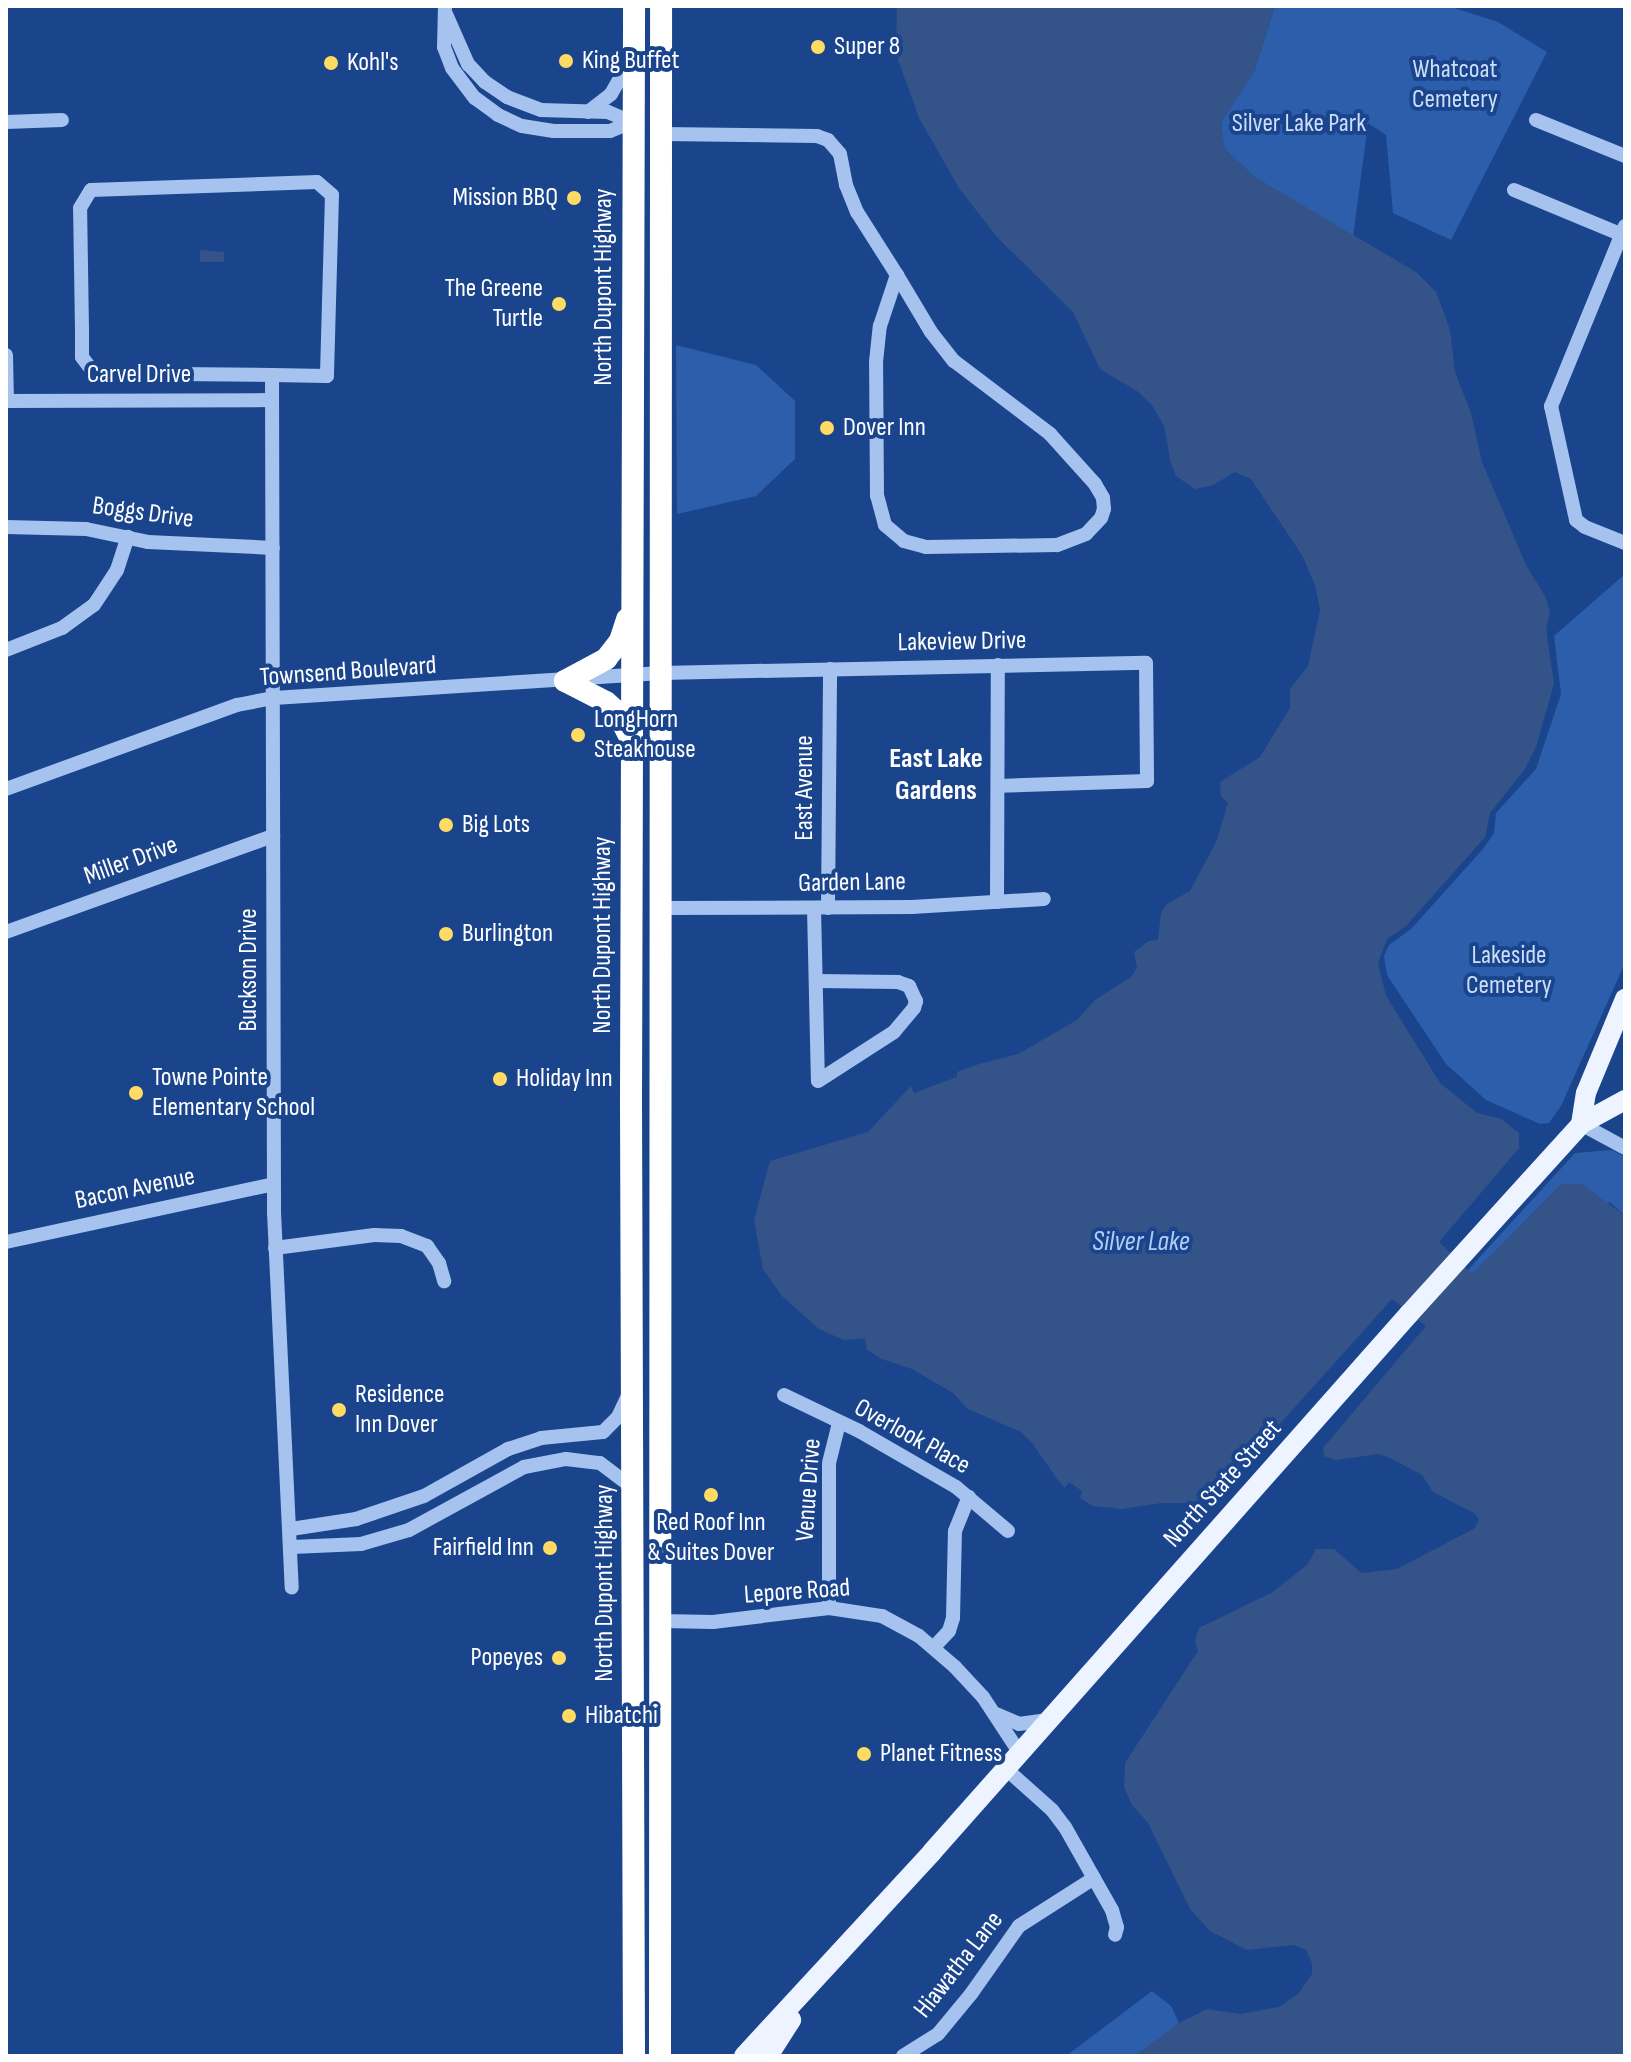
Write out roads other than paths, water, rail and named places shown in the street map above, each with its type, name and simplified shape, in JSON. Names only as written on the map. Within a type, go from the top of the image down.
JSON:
[{"type":"highway","name":"North Dupont Highway","points":[[634,6],[632,742],[636,2056]]},
{"type":"highway","points":[[661,6],[659,1385],[662,2051]]},
{"type":"highway","points":[[633,55],[648,114],[663,134]]},
{"type":"highway","points":[[632,122],[649,137],[662,168]]},
{"type":"highway","points":[[565,681],[606,659],[620,641],[632,607]]},
{"type":"highway","points":[[565,681],[606,702],[617,712],[632,742]]},
{"type":"highway","points":[[633,1310],[642,1312],[651,1324],[651,1367],[659,1385]]},
{"type":"highway","points":[[634,1565],[647,1609],[661,1621]]},
{"type":"main road","points":[[1581,1124],[1586,1093],[1625,999]]},
{"type":"main road","points":[[1581,1124],[1625,1100]]},
{"type":"main road","name":"North State Street","points":[[744,2056],[817,1980],[1458,1258],[1581,1124]]},
{"type":"main road","name":"North State Street","points":[[768,2056],[817,1980]]},
{"type":"street","points":[[446,10],[468,64],[496,90],[541,110],[608,112],[632,122]]},
{"type":"street","points":[[446,10],[444,47],[452,68],[475,98],[498,115],[522,126],[554,131],[610,131],[632,122]]},
{"type":"street","points":[[588,112],[611,94],[633,55]]},
{"type":"street","points":[[6,122],[62,120]]},
{"type":"street","points":[[1536,120],[1625,156]]},
{"type":"street","points":[[663,134],[817,136],[828,140],[840,154],[846,185],[857,212],[897,275],[931,332],[954,361],[1050,434],[1095,484],[1103,498],[1104,509],[1101,518],[1086,534],[1057,545],[926,547],[904,541],[885,525],[877,496],[876,362],[880,326],[897,275]]},
{"type":"street","points":[[317,182],[332,195],[327,376],[272,375],[94,373],[82,357],[80,208],[91,190],[317,182]]},
{"type":"street","points":[[1514,190],[1624,232],[1551,406],[1576,520],[1585,527],[1625,543]]},
{"type":"street","points":[[6,355],[7,401]]},
{"type":"street","points":[[137,398],[141,375]]},
{"type":"street","name":"Buckson Drive","points":[[272,375],[275,1248],[292,1588]]},
{"type":"street","name":"Carvel Drive","points":[[7,401],[137,398],[272,400]]},
{"type":"street","name":"Boggs Drive","points":[[6,527],[86,529],[204,546],[273,548]]},
{"type":"street","points":[[6,650],[62,628],[94,605],[117,570],[128,537]]},
{"type":"street","name":"Lakeview Drive","points":[[661,673],[1146,663],[1147,781],[1000,786]]},
{"type":"street","points":[[997,902],[1000,786],[998,665]]},
{"type":"street","name":"East Avenue","points":[[816,981],[898,982],[909,986],[916,1001],[914,1008],[894,1032],[818,1081],[816,981],[830,669]]},
{"type":"street","name":"Townsend Boulevard","points":[[6,789],[237,705],[274,698],[661,673]]},
{"type":"street","name":"Miller Drive","points":[[6,932],[273,836]]},
{"type":"street","name":"Garden Lane","points":[[661,908],[821,908],[1044,899]]},
{"type":"street","points":[[1581,1124],[1625,1148]]},
{"type":"street","name":"Bacon Avenue","points":[[6,1242],[274,1184]]},
{"type":"street","points":[[275,1248],[374,1235],[401,1236],[427,1246],[439,1263],[444,1281]]},
{"type":"street","points":[[291,1529],[356,1519],[434,1491],[508,1449],[541,1438],[603,1432],[618,1417],[635,1381]]},
{"type":"street","name":"Overlook Place","points":[[784,1395],[859,1431],[969,1497],[1008,1531]]},
{"type":"street","name":"Venue Drive","points":[[829,1608],[830,1452],[839,1423]]},
{"type":"street","points":[[292,1547],[361,1544],[409,1530],[524,1467],[566,1459],[600,1463],[633,1488]]},
{"type":"street","points":[[434,1491],[446,1510]]},
{"type":"street","points":[[934,1647],[949,1631],[953,1618],[955,1531],[969,1497]]},
{"type":"street","name":"Lepore Road","points":[[661,1621],[713,1622],[829,1608],[882,1616],[907,1627],[934,1647],[970,1682],[995,1713],[1012,1760]]},
{"type":"street","points":[[995,1713],[1019,1724],[1048,1719]]},
{"type":"street","points":[[1012,1760],[1052,1810],[1094,1878],[1112,1910],[1117,1927],[1115,1935]]},
{"type":"street","name":"Hiawatha Lane","points":[[903,2056],[938,2034],[1019,1926],[1094,1878]]},
{"type":"water","name":"Silver Lake","points":[[897,6],[1275,6],[1254,72],[1221,122],[1224,148],[1253,176],[1416,272],[1436,292],[1450,330],[1455,372],[1471,413],[1482,462],[1527,567],[1545,596],[1550,611],[1546,629],[1554,684],[1536,747],[1525,769],[1490,813],[1485,837],[1406,926],[1387,939],[1378,963],[1386,996],[1440,1083],[1477,1113],[1501,1119],[1519,1133],[1519,1148],[1439,1242],[1472,1274],[1561,1184],[1583,1184],[1625,1216],[1625,2056],[1134,2056],[1179,2023],[1207,2009],[1240,2014],[1279,2007],[1299,1993],[1312,1974],[1312,1963],[1306,1950],[1294,1945],[1247,1950],[1210,1931],[1190,1909],[1148,1823],[1132,1805],[1124,1787],[1125,1763],[1198,1651],[1195,1640],[1199,1628],[1273,1592],[1308,1564],[1316,1549],[1334,1549],[1361,1573],[1397,1569],[1475,1528],[1479,1519],[1474,1513],[1433,1492],[1422,1475],[1390,1458],[1379,1454],[1336,1460],[1324,1456],[1323,1448],[1426,1326],[1392,1299],[1215,1496],[1194,1503],[1161,1503],[1122,1509],[1093,1506],[1080,1498],[1082,1491],[1069,1482],[1065,1488],[1021,1432],[968,1409],[953,1393],[912,1369],[882,1359],[867,1350],[865,1338],[844,1340],[819,1329],[782,1296],[763,1269],[754,1220],[770,1161],[868,1132],[911,1086],[914,1093],[957,1077],[957,1072],[1018,1054],[1077,1020],[1095,1000],[1131,977],[1137,968],[1134,952],[1149,941],[1158,940],[1161,913],[1167,904],[1190,891],[1217,840],[1228,803],[1221,796],[1220,782],[1260,757],[1290,708],[1290,689],[1308,666],[1320,610],[1315,585],[1302,555],[1251,479],[1235,472],[1213,485],[1195,489],[1176,476],[1170,461],[1165,428],[1152,405],[1137,391],[1100,369],[1073,312],[996,236],[959,188],[919,118],[896,54]]},
{"type":"water","points":[[200,250],[224,252],[224,262],[200,262]]},
{"type":"place","name":"Super 8","points":[[818,47]]},
{"type":"place","name":"King Buffet","points":[[566,61]]},
{"type":"place","name":"Kohl's","points":[[331,63]]},
{"type":"place","name":"Mission BBQ","points":[[574,198]]},
{"type":"place","name":"The Greene Turtle","points":[[559,304]]},
{"type":"place","name":"Dover Inn","points":[[827,428]]},
{"type":"place","name":"LongHorn Steakhouse","points":[[578,735]]},
{"type":"place","name":"Big Lots","points":[[446,825]]},
{"type":"place","name":"Burlington","points":[[446,934]]},
{"type":"place","name":"Holiday Inn","points":[[500,1079]]},
{"type":"place","name":"Towne Pointe Elementary School","points":[[136,1093]]},
{"type":"place","name":"Residence Inn Dover","points":[[339,1410]]},
{"type":"place","name":"Red Roof Inn & Suites Dover","points":[[711,1495]]},
{"type":"place","name":"Fairfield Inn","points":[[550,1548]]},
{"type":"place","name":"Popeyes","points":[[559,1658]]},
{"type":"place","name":"Hibatchi","points":[[569,1716]]},
{"type":"place","name":"Planet Fitness","points":[[864,1754]]},
{"type":"district","name":"East Lake Gardens","points":[[936,775]]},
{"type":"park label","name":"Whatcoat Cemetery","points":[[1455,85]]},
{"type":"park label","name":"Silver Lake Park","points":[[1299,124]]},
{"type":"park label","name":"Lakeside Cemetery","points":[[1509,971]]}]
